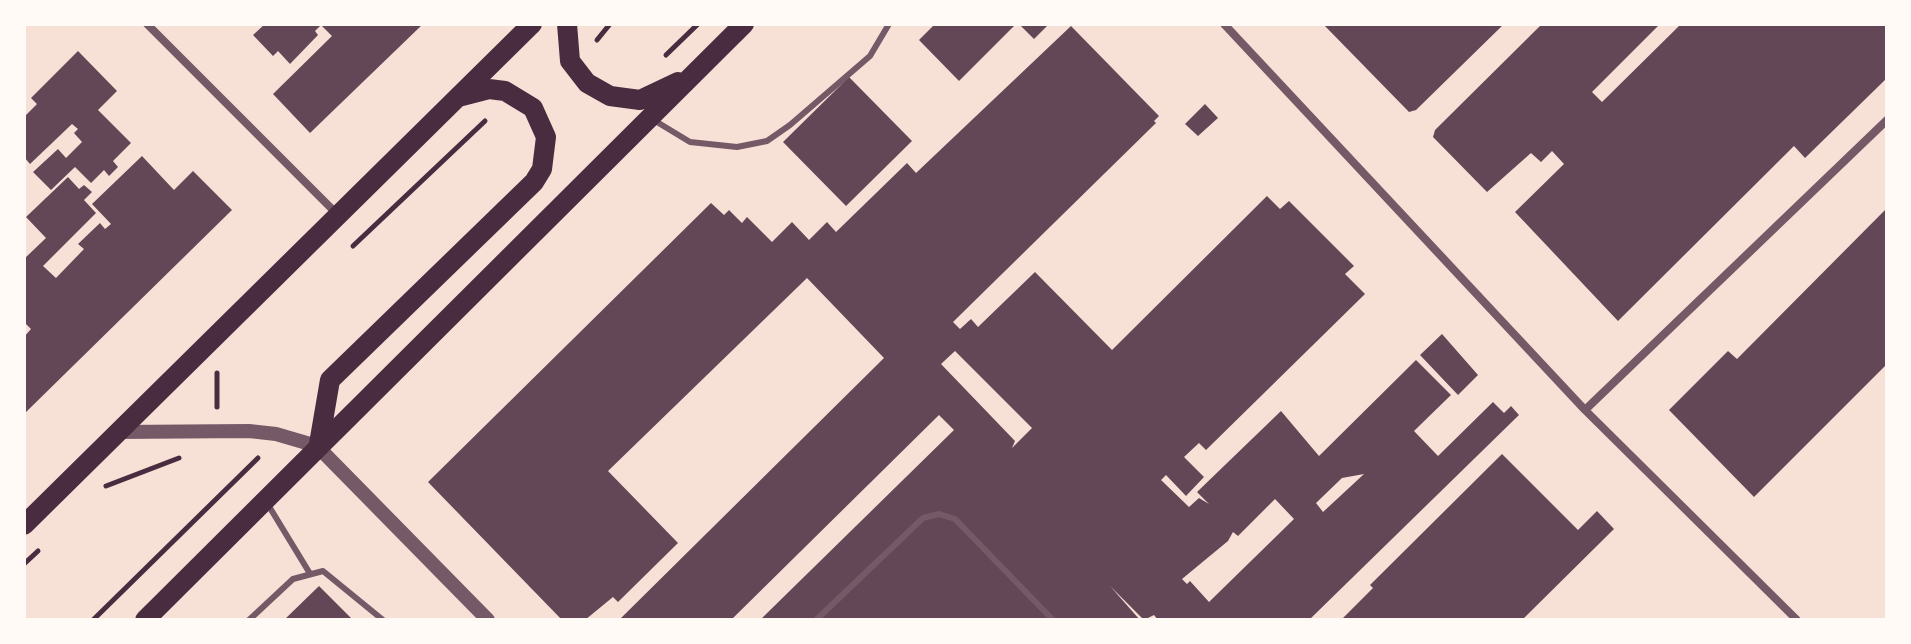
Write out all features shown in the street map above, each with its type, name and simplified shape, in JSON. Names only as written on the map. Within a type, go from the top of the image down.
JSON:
[{"type":"main road","points":[[24,525],[532,24]]},
{"type":"main road","points":[[567,24],[570,61],[582,77],[610,96],[640,100],[692,74]]},
{"type":"main road","points":[[145,620],[744,24]]},
{"type":"main road","points":[[318,445],[330,380],[534,182],[542,169],[546,137],[533,108],[520,98],[497,90],[472,91],[457,98]]},
{"type":"street","points":[[147,24],[338,215]]},
{"type":"street","points":[[1224,24],[1585,410],[1797,620]]},
{"type":"street","points":[[1585,410],[1887,120]]},
{"type":"street","points":[[118,432],[213,430],[276,434],[318,445],[488,620]]},
{"type":"lane","points":[[649,118],[690,142],[737,147],[767,141],[870,56],[889,24]]},
{"type":"lane","points":[[264,500],[309,572]]},
{"type":"lane","points":[[816,620],[923,518],[939,514],[955,519],[1053,620]]},
{"type":"lane","points":[[249,620],[293,579],[309,572],[323,571],[383,620]]},
{"type":"path","points":[[582,77],[601,63],[596,45],[610,24]]},
{"type":"path","points":[[352,247],[492,118]]},
{"type":"path","points":[[102,488],[210,447],[219,392],[217,373],[228,362]]},
{"type":"path","points":[[24,564],[46,542]]},
{"type":"building","points":[[265,24],[423,24],[310,133],[273,94],[332,36],[321,25],[315,31],[318,35],[290,64],[278,51],[273,56],[253,35]]},
{"type":"building","points":[[935,24],[1016,24],[959,81],[919,40]]},
{"type":"building","points":[[1019,24],[1049,24],[1034,39]]},
{"type":"building","points":[[1323,24],[1504,24],[1416,110],[1409,112]]},
{"type":"building","points":[[1542,24],[1660,24],[1592,92],[1602,102],[1679,26],[1677,24],[1887,24],[1887,78],[1805,158],[1794,146],[1618,321],[1515,212],[1564,164],[1552,151],[1541,162],[1531,153],[1487,192],[1433,137],[1435,130]]},
{"type":"building","points":[[1071,26],[1159,116],[1154,121],[1156,123],[953,322],[960,329],[971,319],[978,327],[1035,272],[1112,350],[1267,196],[1280,209],[1289,201],[1354,266],[1345,274],[1365,294],[1206,450],[1199,443],[1184,457],[1204,477],[1186,496],[1166,475],[1161,480],[1189,507],[1199,498],[1209,504],[1197,492],[1281,411],[1319,456],[1416,360],[1451,395],[1414,431],[1438,456],[1493,402],[1504,413],[1511,406],[1519,415],[1309,620],[1158,620],[1154,615],[1144,620],[1110,586],[1140,620],[760,620],[954,430],[939,415],[731,620],[619,620],[884,358],[807,278],[608,471],[678,543],[618,602],[613,597],[585,620],[562,620],[428,482],[711,203],[724,215],[729,210],[742,223],[747,217],[772,242],[792,222],[809,240],[827,222],[836,232],[907,163],[916,173]],"holes":[[[955,351],[1032,428],[1012,448],[1015,441],[941,364]],[[1364,474],[1323,512],[1316,503],[1342,478]],[[1275,499],[1294,519],[1209,602],[1190,581],[1187,584],[1182,579],[1228,541],[1233,532],[1238,536]]]},
{"type":"building","points":[[78,51],[117,91],[98,110],[131,143],[113,161],[118,167],[109,176],[104,170],[91,183],[75,167],[51,190],[33,172],[58,149],[66,158],[82,142],[74,133],[78,129],[72,124],[30,164],[24,157],[24,117],[37,104],[31,98]]},
{"type":"building","points":[[849,77],[912,141],[846,206],[783,142]]},
{"type":"building","points":[[1205,104],[1218,118],[1198,136],[1185,124]]},
{"type":"building","points":[[142,156],[174,190],[193,171],[232,210],[24,414],[24,337],[31,329],[24,322],[24,259],[46,238],[26,217],[68,177],[79,189],[84,185],[92,192],[84,200],[96,213],[43,266],[56,278],[84,249],[78,244],[100,223],[105,229],[111,224],[92,204]]},
{"type":"building","points":[[1887,208],[1887,364],[1754,497],[1669,410],[1728,351],[1737,359]]},
{"type":"building","points":[[1442,334],[1478,375],[1458,395],[1420,355]]},
{"type":"building","points":[[1502,454],[1578,530],[1597,511],[1614,529],[1522,620],[1341,620],[1373,588],[1370,585]]},
{"type":"building","points":[[319,586],[353,620],[284,620]]}]
